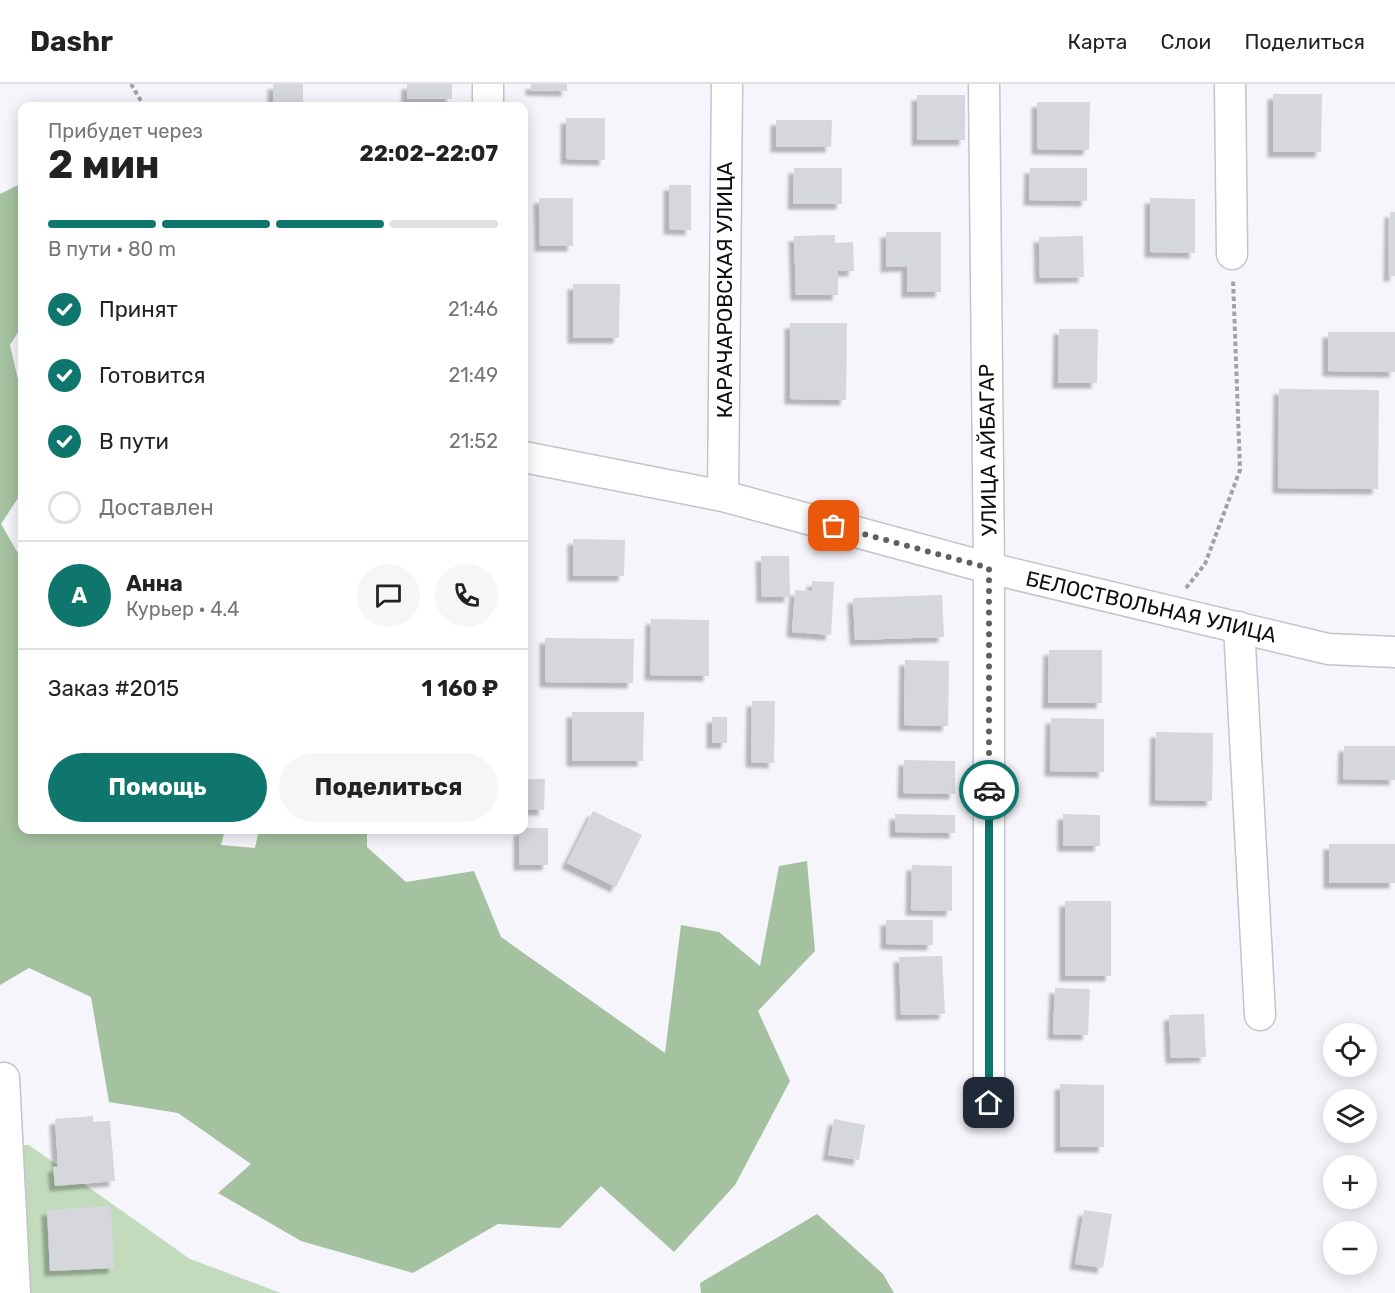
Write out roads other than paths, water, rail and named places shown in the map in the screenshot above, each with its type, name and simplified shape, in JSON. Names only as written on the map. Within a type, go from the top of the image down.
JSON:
[{"type":"street","points":[[488,84],[488,102]]},
{"type":"street","name":"КАРАЧАРОВСКАЯ УЛИЦА","points":[[723,496],[727,84]]},
{"type":"street","name":"УЛИЦА АЙБАГАР","points":[[984,84],[989,568],[989,1103]]},
{"type":"street","points":[[1230,84],[1232,254]]},
{"type":"street","name":"БЕЛОСТВОЛЬНАЯ УЛИЦА","points":[[528,458],[723,496],[989,568],[1328,649],[1395,652]]},
{"type":"street","points":[[1239,627],[1260,1015]]},
{"type":"street","points":[[4,1078],[15,1293]]}]
